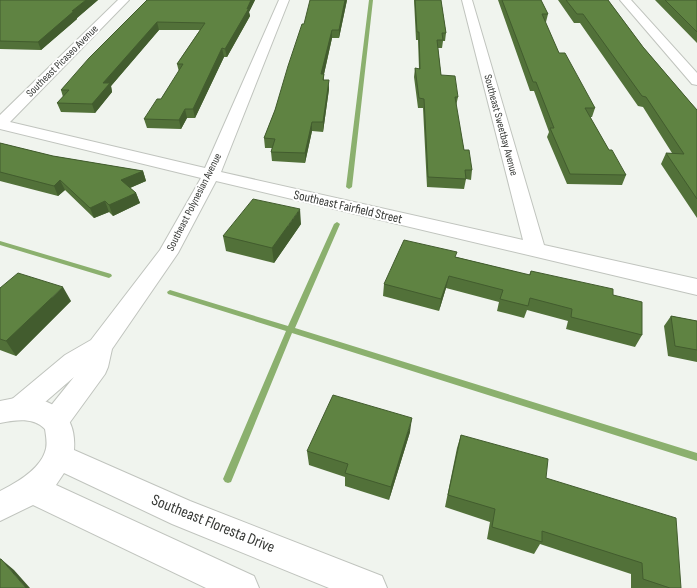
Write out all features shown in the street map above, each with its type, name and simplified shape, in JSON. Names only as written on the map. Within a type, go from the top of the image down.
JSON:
[{"type":"street","name":"Southeast Picaseo Avenue","points":[[0,123],[124,0]]},
{"type":"street","name":"Southeast Polynesian Avenue","points":[[10,410],[74,362],[100,347],[168,253],[211,175],[284,0]]},
{"type":"street","name":"Southeast Sweetbay Avenue","points":[[467,0],[535,250]]},
{"type":"street","points":[[625,0],[697,81]]},
{"type":"street","name":"Southeast Fairfield Street","points":[[0,123],[211,175],[697,287]]},
{"type":"street","name":"Southeast Polynesian Avenue","points":[[55,421],[96,367],[100,347]]},
{"type":"street","points":[[0,506],[13,501],[32,488],[45,475],[58,457],[60,432],[55,421],[47,413],[34,409],[10,410]]},
{"type":"street","name":"Southeast Floresta Drive","points":[[58,457],[183,513],[370,588]]},
{"type":"street","points":[[32,488],[242,588]]},
{"type":"building","points":[[0,0],[86,0],[38,42],[0,41]]},
{"type":"building","points":[[147,0],[251,0],[247,9],[249,8],[225,49],[222,48],[193,109],[185,109],[179,120],[144,119],[157,99],[161,99],[183,64],[177,64],[205,23],[157,22],[103,83],[110,83],[92,104],[57,103],[69,90],[61,90],[89,58]]},
{"type":"building","points":[[310,0],[345,0],[339,30],[332,30],[321,74],[324,74],[323,80],[329,80],[323,122],[312,122],[305,153],[271,152],[275,139],[264,138],[275,110],[302,24],[304,24]]},
{"type":"building","points":[[415,0],[441,0],[446,33],[442,33],[443,40],[437,40],[441,75],[455,76],[458,97],[455,97],[464,150],[469,150],[472,170],[465,170],[466,179],[428,177],[424,99],[419,98],[415,68],[420,69],[419,32],[417,32]]},
{"type":"building","points":[[502,0],[541,0],[548,14],[542,14],[559,53],[565,53],[595,108],[585,108],[609,150],[612,150],[626,175],[570,174],[550,128],[554,128],[536,82],[533,82]]},
{"type":"building","points":[[566,0],[608,0],[643,47],[697,110],[697,199],[666,153],[684,154],[646,97],[642,96],[583,14],[577,14]]},
{"type":"building","points":[[665,0],[697,0],[697,32]]},
{"type":"building","points":[[0,143],[53,156],[143,171],[121,180],[136,193],[109,205],[105,201],[90,208],[60,180],[54,186],[0,172]]},
{"type":"building","points":[[253,199],[300,209],[272,248],[223,236]]},
{"type":"building","points":[[404,240],[457,252],[455,257],[530,275],[531,271],[613,289],[613,295],[642,302],[642,335],[571,317],[572,309],[530,298],[528,306],[500,299],[503,290],[449,276],[441,299],[384,284]]},
{"type":"building","points":[[18,273],[63,287],[6,341],[0,339],[0,288]]},
{"type":"building","points":[[671,316],[697,321],[697,350],[675,346]]},
{"type":"building","points":[[333,395],[412,418],[391,487],[345,473],[348,464],[307,451]]},
{"type":"building","points":[[461,435],[548,459],[546,478],[676,518],[681,588],[670,588],[643,579],[642,563],[542,531],[542,542],[492,527],[495,509],[448,495]]},
{"type":"building","points":[[1,559],[26,588],[0,588]]},
{"type":"waterway","points":[[349,187],[371,0]]},
{"type":"waterway","points":[[290,330],[337,224]]},
{"type":"waterway","points":[[0,243],[109,276]]},
{"type":"waterway","points":[[170,292],[290,330]]},
{"type":"waterway","points":[[228,479],[290,330]]},
{"type":"waterway","points":[[290,330],[697,457]]}]
